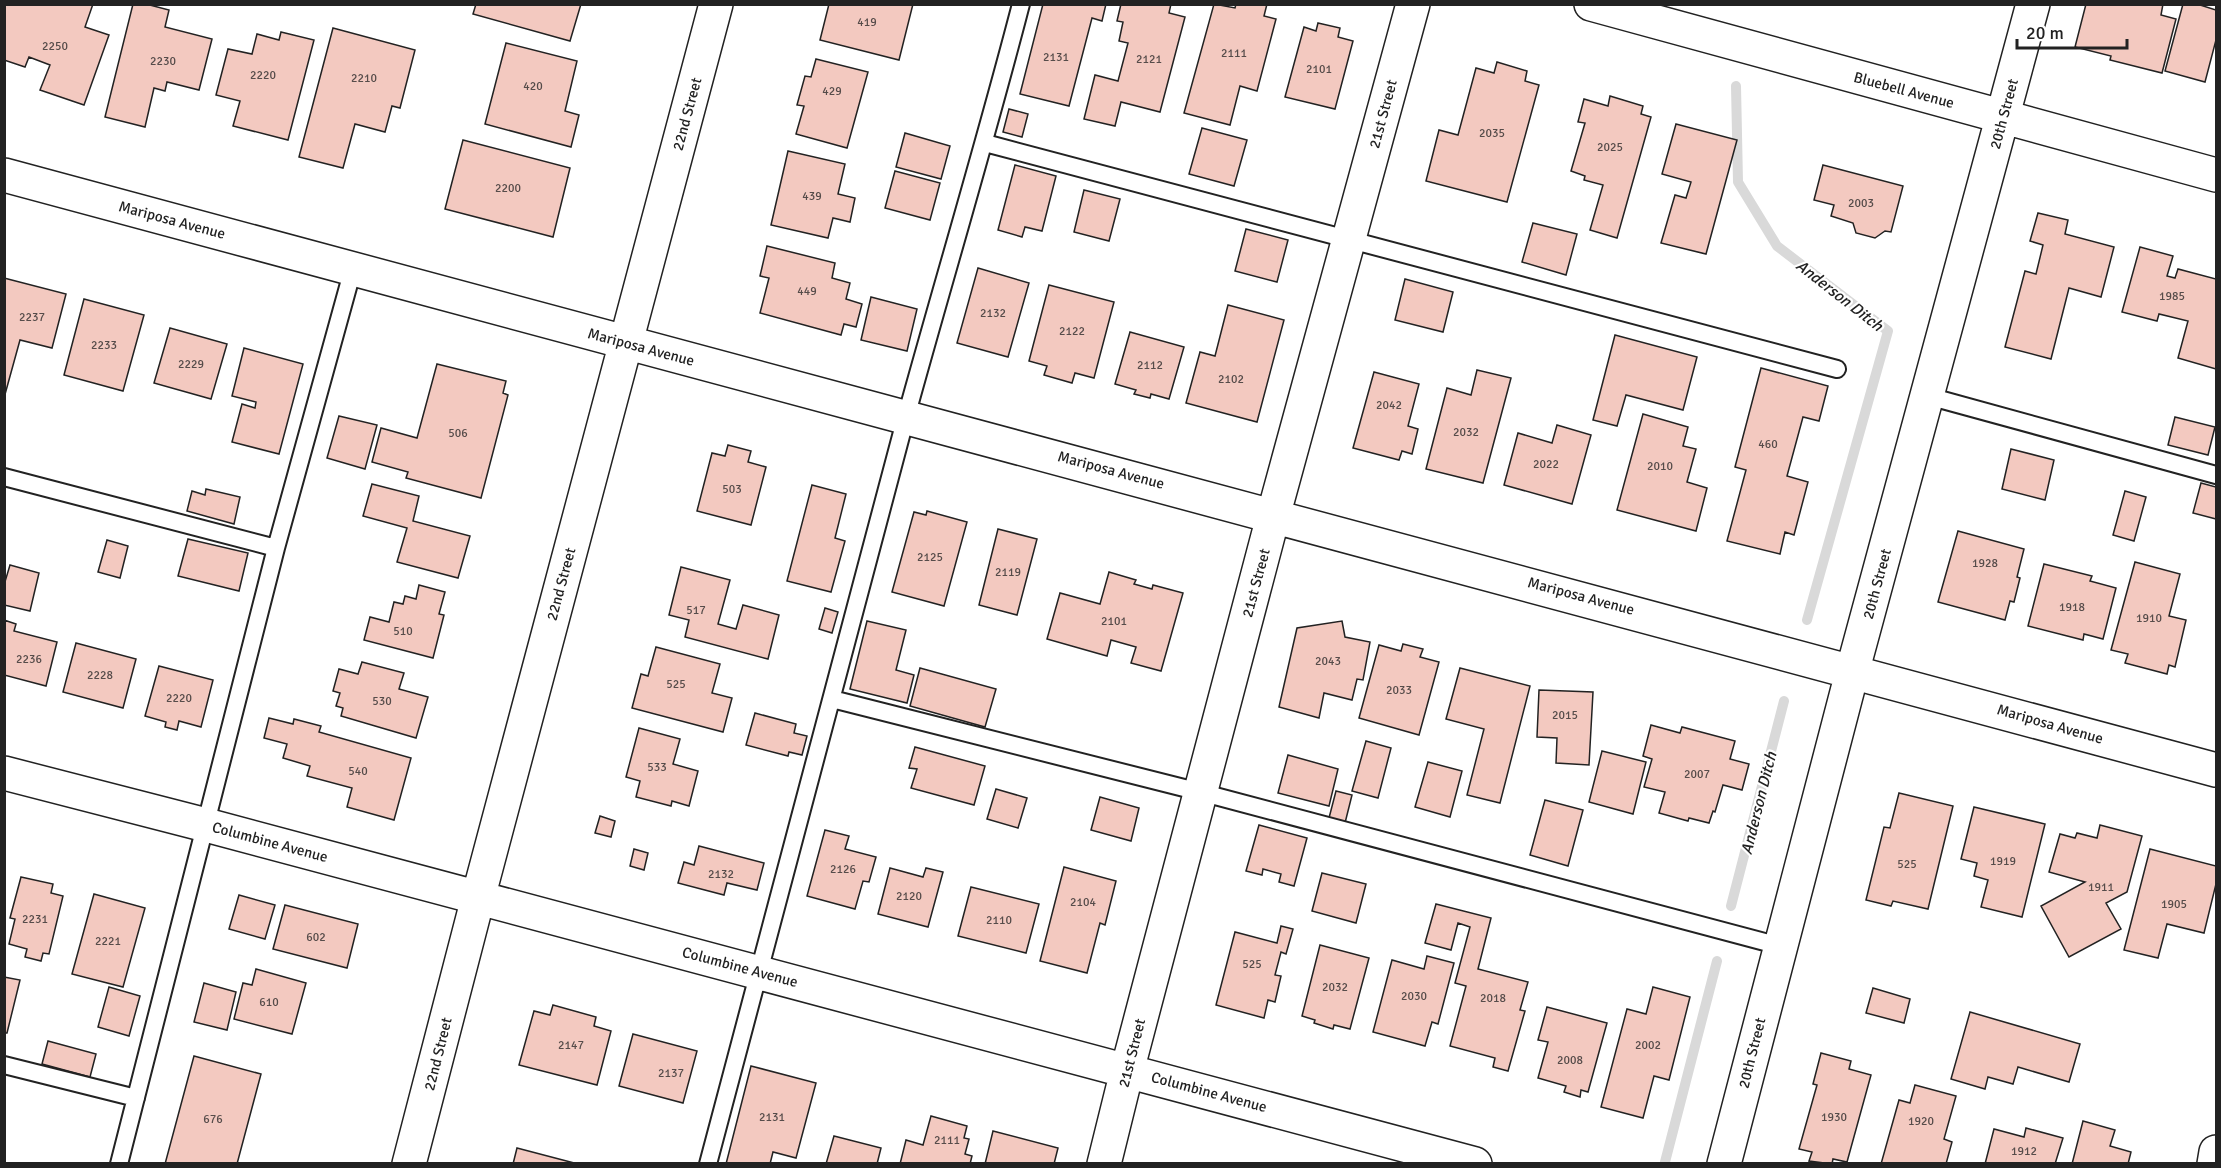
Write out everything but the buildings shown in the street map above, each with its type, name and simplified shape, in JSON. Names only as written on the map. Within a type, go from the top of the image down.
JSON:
[{"type":"street","name":"22nd Street","points":[[409,1164],[716,4]]},
{"type":"street","name":"21st Street","points":[[1104,1164],[1274,513],[1413,4]]},
{"type":"street","name":"Bluebell Avenue","points":[[1591,4],[2217,175]]},
{"type":"street","name":"20th Street","points":[[1724,1164],[1853,669],[2033,4]]},
{"type":"street","name":"Mariposa Avenue","points":[[4,175],[625,343],[1274,513],[2217,770]]},
{"type":"street","name":"Columbine Avenue","points":[[4,772],[1475,1164]]},
{"type":"street","points":[[2214,1164],[2217,1152]]},
{"type":"lane","points":[[708,1164],[906,417],[985,143],[1021,4]]},
{"type":"lane","points":[[985,143],[1837,369]]},
{"type":"lane","points":[[119,1164],[276,548],[353,269]]},
{"type":"lane","points":[[1928,396],[2217,475]]},
{"type":"lane","points":[[4,477],[276,548]]},
{"type":"lane","points":[[832,699],[1200,792],[1780,946]]},
{"type":"lane","points":[[4,1065],[136,1098]]},
{"type":"waterway","name":"Anderson Ditch","points":[[1736,86],[1738,182],[1777,246],[1888,331],[1807,620]]},
{"type":"waterway","name":"Anderson Ditch","points":[[1731,906],[1784,701]]},
{"type":"waterway","name":"Anderson Ditch","points":[[1665,1162],[1717,961]]}]
